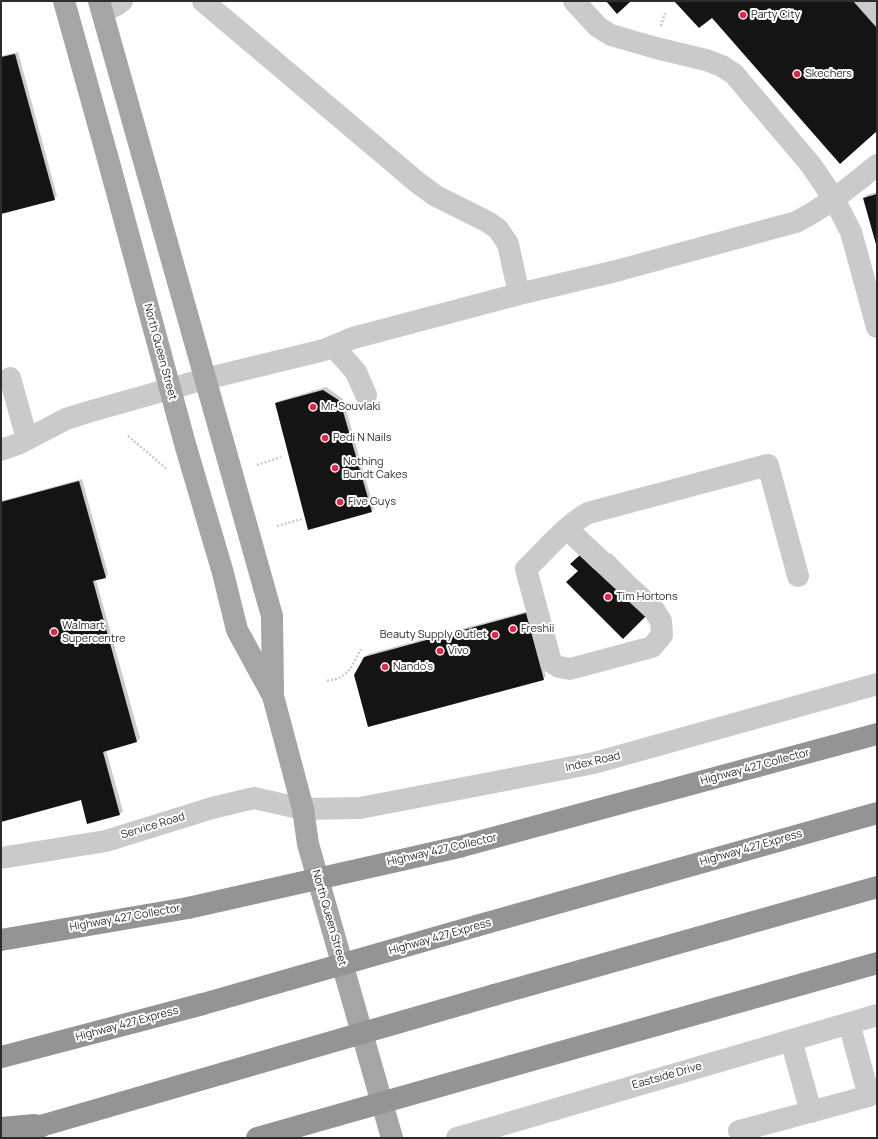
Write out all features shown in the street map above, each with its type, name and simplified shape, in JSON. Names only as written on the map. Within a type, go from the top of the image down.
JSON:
[{"type":"highway","name":"Highway 427 Collector","points":[[1,940],[188,908],[459,847],[877,734]]},
{"type":"highway","name":"Highway 427 Express","points":[[1,1057],[203,1004],[877,813]]},
{"type":"highway","points":[[17,1138],[44,1125],[877,887]]},
{"type":"highway","points":[[257,1138],[877,964]]},
{"type":"highway","points":[[1,1128],[44,1125]]},
{"type":"main road","name":"North Queen Street","points":[[64,1],[237,630],[273,696],[303,809],[308,844],[392,1138]]},
{"type":"main road","name":"North Queen Street","points":[[101,6],[272,616],[273,696]]},
{"type":"street","points":[[101,6],[117,5],[122,1]]},
{"type":"street","points":[[203,1],[418,183],[436,196],[488,222],[498,229],[508,244],[519,294]]},
{"type":"street","points":[[574,1],[598,27],[611,35],[706,60],[722,66],[734,74],[811,165],[834,199],[851,232],[877,327]]},
{"type":"street","points":[[869,1],[877,10]]},
{"type":"street","points":[[1,450],[27,439],[66,419],[170,388],[205,378],[234,373],[333,346],[353,338],[519,294],[616,271],[796,222],[814,213],[834,199],[877,165]]},
{"type":"street","points":[[333,346],[356,372],[366,395]]},
{"type":"street","points":[[10,378],[27,439]]},
{"type":"street","points":[[567,529],[654,610],[661,621],[662,635],[652,647],[570,670],[559,667],[551,662],[526,569],[567,529],[588,513],[768,465],[798,576]]},
{"type":"street","name":"Index Road","points":[[303,809],[360,808],[594,763],[877,684]]},
{"type":"street","name":"Service Road","points":[[1,858],[106,841],[184,816],[254,798],[303,809]]},
{"type":"street","name":"Eastside Drive","points":[[457,1138],[877,1015]]},
{"type":"street","points":[[739,1131],[873,1095],[849,1023]]},
{"type":"street","points":[[791,1040],[811,1112]]},
{"type":"path","points":[[128,436],[172,473]]},
{"type":"path","points":[[257,464],[281,457]]},
{"type":"path","points":[[277,526],[302,519]]},
{"type":"path","points":[[326,681],[339,679],[346,674],[362,649]]},
{"type":"building","points":[[606,1],[631,1],[617,14]]},
{"type":"building","points":[[674,1],[853,1],[877,28],[877,131],[840,164],[712,18],[699,28]]},
{"type":"building","points":[[15,54],[55,200],[1,214],[1,57]]},
{"type":"building","points":[[877,194],[877,248],[863,198]]},
{"type":"building","points":[[323,390],[340,401],[372,512],[308,530],[275,403]]},
{"type":"building","name":"Walmart Supercentre","points":[[79,481],[106,578],[93,581],[137,742],[103,752],[120,815],[87,824],[81,800],[1,822],[1,502]]},
{"type":"building","name":"Tim Hortons","points":[[580,555],[594,569],[601,562],[650,612],[623,639],[566,582],[578,571],[570,564]]},
{"type":"building","points":[[526,613],[544,680],[368,727],[354,675],[364,657]]},
{"type":"place","name":"Party City","points":[[743,15]]},
{"type":"place","name":"Skechers","points":[[797,74]]},
{"type":"place","name":"Mr. Souvlaki","points":[[313,407]]},
{"type":"place","name":"Pedi N Nails","points":[[325,438]]},
{"type":"place","name":"Nothing Bundt Cakes","points":[[335,468]]},
{"type":"place","name":"Five Guys","points":[[340,502]]},
{"type":"place","name":"Tim Hortons","points":[[608,597]]},
{"type":"place","name":"Freshii","points":[[513,629]]},
{"type":"place","name":"Walmart Supercentre","points":[[54,632]]},
{"type":"place","name":"Beauty Supply Outlet","points":[[495,635]]},
{"type":"place","name":"Vivo","points":[[440,651]]},
{"type":"place","name":"Nando's","points":[[385,667]]}]
